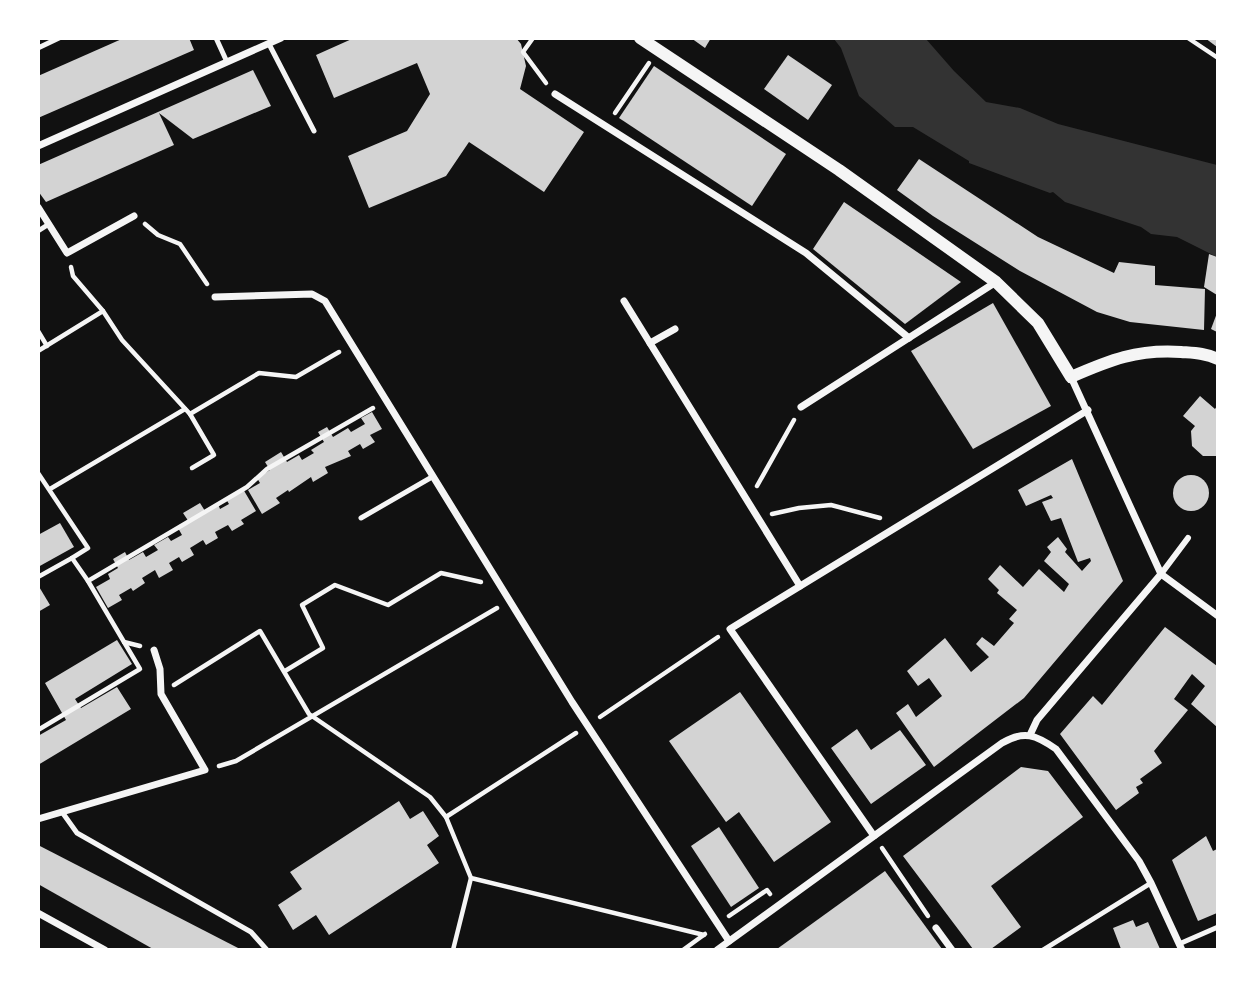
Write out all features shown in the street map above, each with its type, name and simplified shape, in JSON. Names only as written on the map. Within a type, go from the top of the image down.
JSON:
[{"type":"street","points":[[38,146],[281,38]]},
{"type":"street","points":[[640,38],[839,170],[996,282],[1038,323],[1088,410],[1160,574],[1217,615]]},
{"type":"street","points":[[555,94],[806,253],[909,338]]},
{"type":"street","points":[[38,207],[67,253],[134,216]]},
{"type":"street","points":[[801,407],[996,282]]},
{"type":"street","points":[[215,297],[312,293],[325,301],[587,726],[729,941]]},
{"type":"street","points":[[624,301],[800,586]]},
{"type":"street","points":[[650,343],[675,329]]},
{"type":"street","points":[[1071,377],[1118,357],[1156,350],[1208,354],[1217,359]]},
{"type":"street","points":[[874,836],[730,629],[1088,410]]},
{"type":"street","points":[[1030,735],[1037,720],[1188,538]]},
{"type":"street","points":[[38,819],[205,770],[161,694],[160,669],[153,650]]},
{"type":"street","points":[[717,950],[1002,743],[1020,735],[1030,735],[1056,749],[1139,861],[1152,883],[1180,947]]},
{"type":"street","points":[[38,913],[105,950]]},
{"type":"street","points":[[936,928],[952,950]]},
{"type":"lane","points":[[38,48],[59,38]]},
{"type":"lane","points":[[216,38],[227,62]]},
{"type":"lane","points":[[269,44],[314,131]]},
{"type":"lane","points":[[38,231],[49,225]]},
{"type":"lane","points":[[361,518],[432,477]]},
{"type":"lane","points":[[62,813],[77,833],[251,932],[267,950]]},
{"type":"lane","points":[[1043,950],[1152,883]]},
{"type":"lane","points":[[1180,947],[1217,927]]},
{"type":"path","points":[[533,38],[523,52],[555,94]]},
{"type":"path","points":[[1188,38],[1217,58]]},
{"type":"path","points":[[606,127],[658,50]]},
{"type":"path","points":[[134,216],[158,235],[180,244],[215,297]]},
{"type":"path","points":[[67,253],[73,276],[122,340],[188,411],[214,455],[192,468]]},
{"type":"path","points":[[38,351],[103,312]]},
{"type":"path","points":[[38,331],[47,346]]},
{"type":"path","points":[[50,489],[258,373],[296,377],[352,345]]},
{"type":"path","points":[[88,581],[247,487],[267,469],[386,400]]},
{"type":"path","points":[[748,502],[801,407]]},
{"type":"path","points":[[38,472],[88,548],[38,577]]},
{"type":"path","points":[[758,517],[799,508],[831,505],[901,524]]},
{"type":"path","points":[[38,730],[140,668],[72,558]]},
{"type":"path","points":[[285,671],[323,648],[302,605],[335,586],[388,605],[441,573],[500,585]]},
{"type":"path","points":[[205,770],[236,761],[509,600]]},
{"type":"path","points":[[446,817],[730,629]]},
{"type":"path","points":[[161,694],[260,631],[313,716],[430,796],[446,817],[471,878],[453,950]]},
{"type":"path","points":[[124,642],[153,650]]},
{"type":"path","points":[[874,836],[936,928]]},
{"type":"path","points":[[471,878],[704,934]]},
{"type":"shaded area","points":[[834,39],[926,39],[986,102],[1020,108],[1058,124],[1217,165],[1217,257],[1177,237],[1151,234],[1141,227],[1065,202],[1053,192],[969,163],[913,127],[895,127],[859,96],[841,48]]},
{"type":"building","points":[[124,38],[189,38],[194,50],[38,118],[38,76]]},
{"type":"building","points":[[354,38],[516,38],[521,44],[526,66],[520,89],[584,132],[544,192],[469,142],[446,176],[369,208],[348,156],[407,131],[430,94],[417,63],[334,98],[316,55]]},
{"type":"building","points":[[691,38],[711,38],[705,48]]},
{"type":"building","points":[[1205,38],[1217,38],[1217,47]]},
{"type":"building","points":[[788,55],[832,85],[808,120],[764,89]]},
{"type":"building","points":[[654,66],[786,154],[752,206],[619,118]]},
{"type":"building","points":[[253,70],[271,106],[193,139],[159,113],[174,145],[46,202],[38,191],[38,165]]},
{"type":"building","points":[[919,159],[1038,237],[1114,273],[1119,262],[1155,266],[1155,285],[1205,289],[1204,330],[1130,322],[1097,312],[1020,271],[897,190]]},
{"type":"building","points":[[844,202],[961,282],[905,324],[813,249]]},
{"type":"building","points":[[1209,254],[1217,257],[1217,295],[1204,287]]},
{"type":"building","points":[[993,303],[1051,406],[973,449],[911,351]]},
{"type":"building","points":[[1217,313],[1217,332],[1211,329]]},
{"type":"building","points":[[1200,396],[1215,409],[1217,406],[1217,456],[1203,456],[1192,446],[1191,431],[1195,426],[1183,416]]},
{"type":"building","points":[[372,412],[382,429],[370,435],[375,442],[363,449],[360,444],[348,451],[351,456],[325,467],[328,473],[313,482],[311,477],[289,492],[288,490],[276,498],[280,503],[262,514],[248,490],[260,483],[257,478],[270,470],[265,462],[281,452],[287,462],[299,455],[302,460],[314,453],[311,450],[324,442],[318,432],[327,427],[333,437],[348,428],[351,432],[365,424],[361,418]]},
{"type":"building","points":[[1072,459],[1123,581],[1024,698],[934,767],[896,713],[908,704],[916,717],[942,696],[929,678],[918,686],[907,671],[945,638],[971,672],[989,657],[976,644],[982,637],[994,646],[1014,623],[1009,619],[1017,610],[997,593],[999,590],[988,579],[1000,565],[1023,587],[1039,569],[1064,592],[1069,584],[1044,561],[1051,552],[1047,547],[1058,537],[1067,549],[1065,552],[1082,571],[1091,561],[1090,558],[1078,562],[1061,518],[1051,521],[1042,502],[1053,498],[1051,495],[1026,506],[1018,490]]},
{"type":"building","points":[[1191,475],[1204,480],[1209,493],[1204,506],[1191,511],[1178,506],[1173,493],[1178,480]]},
{"type":"building","points":[[243,489],[256,511],[241,520],[244,524],[232,531],[228,525],[215,532],[218,538],[206,545],[203,540],[190,548],[194,555],[182,562],[179,557],[169,563],[173,570],[159,578],[155,570],[142,578],[145,583],[133,591],[131,588],[119,595],[122,600],[108,608],[96,587],[110,579],[108,574],[118,568],[113,559],[125,552],[129,560],[143,552],[146,557],[158,550],[154,545],[168,537],[171,541],[182,535],[178,528],[189,522],[183,513],[200,503],[205,511],[218,504],[220,509],[229,504],[226,499]]},
{"type":"building","points":[[60,523],[74,547],[38,567],[38,535]]},
{"type":"building","points":[[38,585],[50,605],[38,612]]},
{"type":"building","points":[[1165,627],[1217,666],[1217,727],[1191,704],[1205,686],[1192,674],[1174,699],[1188,710],[1154,751],[1162,763],[1140,779],[1143,783],[1136,787],[1139,793],[1116,810],[1060,734],[1093,696],[1102,705]]},
{"type":"building","points":[[117,640],[132,664],[75,699],[81,708],[117,687],[131,709],[38,765],[38,736],[66,720],[45,683]]},
{"type":"building","points":[[740,692],[831,822],[774,862],[739,812],[726,822],[669,741]]},
{"type":"building","points":[[857,729],[871,750],[900,730],[926,765],[871,804],[831,748]]},
{"type":"building","points":[[1021,767],[1048,771],[1083,817],[991,886],[1021,927],[991,949],[973,949],[903,856]]},
{"type":"building","points":[[399,801],[410,819],[423,811],[439,836],[427,845],[439,863],[329,935],[316,915],[293,930],[278,905],[302,889],[290,872]]},
{"type":"building","points":[[719,827],[759,888],[731,907],[691,846]]},
{"type":"building","points":[[1206,836],[1213,851],[1217,849],[1217,913],[1198,921],[1172,860]]},
{"type":"building","points":[[38,845],[240,949],[153,949],[38,884]]},
{"type":"building","points":[[885,871],[942,949],[777,949]]},
{"type":"building","points":[[1133,920],[1136,927],[1148,922],[1160,949],[1121,949],[1113,928]]}]
